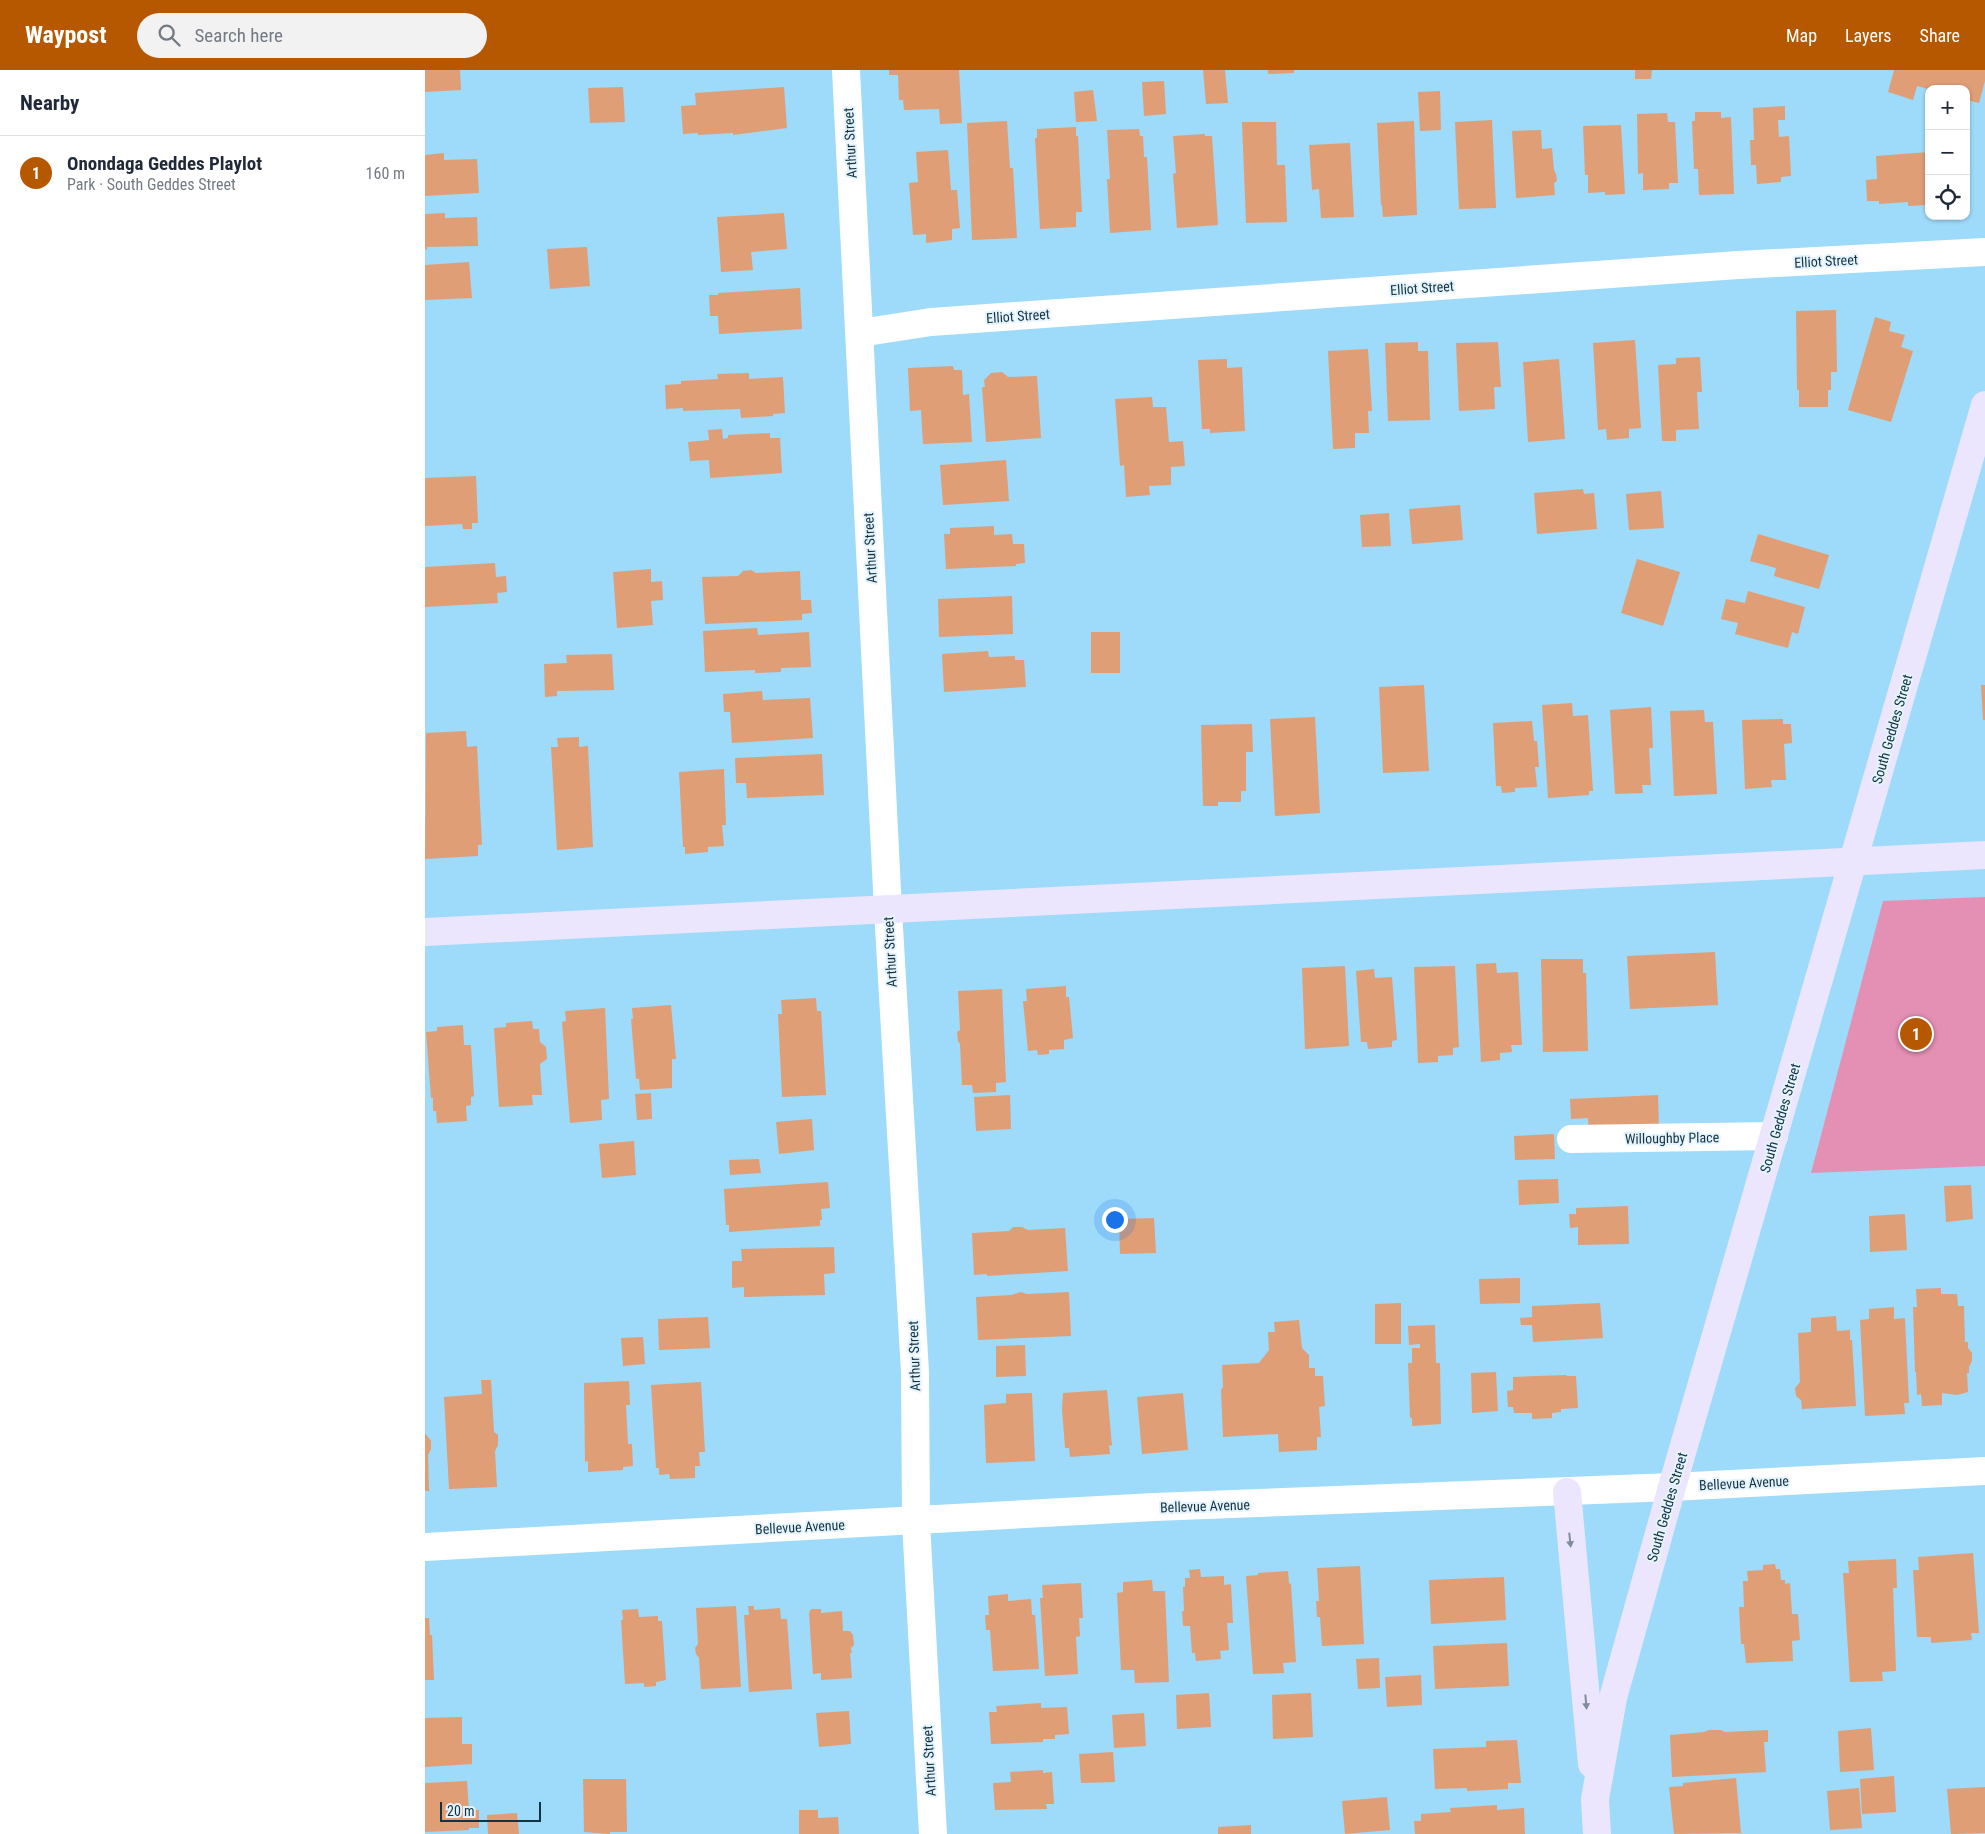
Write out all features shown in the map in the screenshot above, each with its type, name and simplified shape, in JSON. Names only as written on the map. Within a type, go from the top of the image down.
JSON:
[{"type":"main road","name":"South Geddes Street","points":[[1597,1834],[1595,1799],[1613,1698],[1672,1487],[1855,861],[1985,405]]},
{"type":"main road","points":[[425,932],[1985,855]]},
{"type":"main road","points":[[1567,1492],[1595,1799]]},
{"type":"street","name":"Arthur Street","points":[[846,70],[888,910],[915,1372],[916,1522],[933,1834]]},
{"type":"street","name":"Elliot Street","points":[[860,333],[931,322],[1728,266],[1985,252]]},
{"type":"street","name":"Willoughby Place","points":[[1571,1139],[1774,1136]]},
{"type":"street","name":"Bellevue Avenue","points":[[425,1547],[1154,1508],[1567,1492],[1985,1471]]},
{"type":"shaded area","points":[[1985,897],[1985,1166],[1811,1173],[1883,901]]},
{"type":"building","points":[[425,70],[460,70],[461,90],[425,92]]},
{"type":"building","points":[[889,70],[959,70],[962,123],[940,124],[939,109],[904,110],[903,100],[899,100],[898,75],[889,75]]},
{"type":"building","points":[[1203,70],[1225,70],[1228,103],[1206,104]]},
{"type":"building","points":[[1268,70],[1294,70],[1294,73],[1268,74]]},
{"type":"building","points":[[1635,70],[1652,70],[1651,79],[1635,79]]},
{"type":"building","points":[[1894,70],[1985,70],[1985,81],[1979,103],[1970,101],[1970,85],[1925,85],[1925,88],[1917,86],[1913,100],[1888,92]]},
{"type":"building","points":[[1164,81],[1166,114],[1144,116],[1142,82]]},
{"type":"building","points":[[623,87],[625,122],[590,123],[588,88]]},
{"type":"building","points":[[784,87],[787,128],[733,135],[733,133],[683,134],[681,106],[696,105],[695,93]]},
{"type":"building","points":[[1093,90],[1097,121],[1076,122],[1074,92]]},
{"type":"building","points":[[1440,91],[1441,130],[1420,131],[1418,92]]},
{"type":"building","points":[[1785,106],[1785,120],[1778,120],[1779,137],[1789,136],[1791,176],[1781,177],[1781,182],[1757,184],[1756,165],[1751,165],[1750,140],[1754,140],[1753,108]]},
{"type":"building","points":[[1695,112],[1721,112],[1721,118],[1731,117],[1734,194],[1699,195],[1698,169],[1694,169],[1692,121],[1695,121]]},
{"type":"building","points":[[1667,113],[1668,122],[1675,122],[1678,183],[1669,183],[1669,189],[1643,190],[1643,173],[1638,174],[1637,114]]},
{"type":"building","points":[[1492,120],[1496,208],[1459,209],[1455,122]]},
{"type":"building","points":[[1007,121],[1010,168],[1013,168],[1017,238],[972,240],[967,123]]},
{"type":"building","points":[[1414,121],[1417,215],[1383,217],[1377,123]]},
{"type":"building","points":[[1242,122],[1276,122],[1277,165],[1285,165],[1287,222],[1246,223]]},
{"type":"building","points":[[1621,125],[1625,194],[1605,195],[1605,192],[1588,193],[1588,175],[1585,175],[1583,126]]},
{"type":"building","points":[[1076,127],[1082,212],[1076,212],[1076,227],[1040,229],[1035,138],[1037,138],[1037,129]]},
{"type":"building","points":[[1139,129],[1140,136],[1143,136],[1144,157],[1147,157],[1151,230],[1110,233],[1107,179],[1110,179],[1107,130]]},
{"type":"building","points":[[1541,130],[1542,149],[1552,148],[1557,181],[1554,183],[1555,195],[1516,198],[1512,131]]},
{"type":"building","points":[[1205,134],[1205,136],[1212,136],[1218,225],[1177,228],[1173,174],[1176,173],[1173,136]]},
{"type":"building","points":[[1350,143],[1354,217],[1321,218],[1319,189],[1312,190],[1309,145]]},
{"type":"building","points":[[948,150],[951,190],[957,190],[960,228],[952,229],[952,240],[926,243],[926,234],[913,235],[909,183],[918,182],[916,152]]},
{"type":"building","points":[[1925,152],[1925,205],[1908,206],[1908,202],[1879,204],[1879,201],[1867,201],[1866,180],[1877,179],[1876,156]]},
{"type":"building","points":[[444,153],[444,160],[477,159],[479,193],[425,196],[425,155]]},
{"type":"building","points":[[445,213],[445,218],[477,217],[478,246],[427,247],[425,250],[425,214]]},
{"type":"building","points":[[784,213],[787,249],[751,252],[753,270],[721,272],[717,217]]},
{"type":"building","points":[[587,247],[590,286],[550,289],[547,249]]},
{"type":"building","points":[[469,262],[472,298],[425,300],[425,265]]},
{"type":"building","points":[[800,288],[802,329],[719,334],[718,316],[710,316],[709,295]]},
{"type":"building","points":[[1836,310],[1837,372],[1831,372],[1831,390],[1828,390],[1828,407],[1799,407],[1796,311]]},
{"type":"building","points":[[1875,317],[1891,322],[1889,331],[1905,335],[1901,347],[1913,351],[1891,422],[1848,410]]},
{"type":"building","points":[[1635,340],[1641,428],[1629,429],[1629,438],[1607,440],[1606,429],[1598,430],[1593,343]]},
{"type":"building","points":[[1418,342],[1418,351],[1428,351],[1430,420],[1388,421],[1385,343]]},
{"type":"building","points":[[1498,342],[1501,387],[1494,387],[1495,409],[1459,411],[1456,343]]},
{"type":"building","points":[[1368,349],[1372,411],[1368,411],[1369,433],[1355,433],[1355,448],[1333,449],[1328,351]]},
{"type":"building","points":[[1700,357],[1702,392],[1697,392],[1699,429],[1676,430],[1676,441],[1662,441],[1658,365],[1676,364],[1676,358]]},
{"type":"building","points":[[1227,359],[1227,368],[1242,367],[1245,431],[1210,433],[1210,429],[1202,429],[1198,360]]},
{"type":"building","points":[[1559,359],[1565,439],[1528,442],[1523,362]]},
{"type":"building","points":[[953,366],[954,370],[962,370],[963,395],[969,394],[972,442],[923,444],[921,410],[910,411],[908,368]]},
{"type":"building","points":[[1002,372],[1008,377],[1037,376],[1041,438],[986,442],[982,387],[985,387],[984,380],[991,373]]},
{"type":"building","points":[[749,373],[749,379],[783,377],[785,413],[773,414],[773,416],[741,418],[740,409],[683,411],[683,408],[666,409],[665,385],[681,384],[681,381],[718,379],[717,374]]},
{"type":"building","points":[[1152,397],[1153,407],[1166,407],[1169,442],[1183,441],[1185,466],[1171,467],[1171,485],[1149,486],[1150,495],[1126,497],[1124,465],[1120,466],[1115,399]]},
{"type":"building","points":[[722,429],[723,439],[728,438],[728,435],[770,433],[770,438],[780,438],[782,473],[710,478],[709,460],[690,461],[688,442],[709,440],[708,430]]},
{"type":"building","points":[[1006,460],[1009,501],[943,505],[940,465]]},
{"type":"building","points":[[476,476],[478,523],[472,523],[472,529],[463,529],[462,524],[425,526],[425,478]]},
{"type":"building","points":[[1583,489],[1584,494],[1594,493],[1597,529],[1537,534],[1534,493]]},
{"type":"building","points":[[1661,491],[1664,528],[1629,530],[1626,494]]},
{"type":"building","points":[[1460,505],[1463,540],[1412,544],[1409,509]]},
{"type":"building","points":[[1389,513],[1391,546],[1362,547],[1360,515]]},
{"type":"building","points":[[994,526],[994,535],[1012,534],[1013,544],[1024,544],[1025,563],[1016,564],[1016,566],[946,569],[944,534],[950,534],[950,528]]},
{"type":"building","points":[[1758,534],[1829,555],[1819,589],[1774,576],[1776,568],[1750,561]]},
{"type":"building","points":[[1637,559],[1680,572],[1663,626],[1621,613]]},
{"type":"building","points":[[495,563],[496,577],[506,576],[507,592],[497,593],[498,603],[425,607],[425,567]]},
{"type":"building","points":[[651,569],[651,582],[662,581],[663,600],[651,601],[653,625],[617,628],[613,572]]},
{"type":"building","points":[[751,570],[756,573],[800,571],[801,600],[811,600],[812,613],[802,614],[802,620],[705,624],[702,577],[738,576],[743,571]]},
{"type":"building","points":[[1748,591],[1805,607],[1798,634],[1792,632],[1788,648],[1735,634],[1738,623],[1721,619],[1726,599],[1745,603]]},
{"type":"building","points":[[1012,596],[1013,634],[939,637],[938,599]]},
{"type":"building","points":[[757,628],[758,635],[809,632],[811,667],[781,668],[781,672],[755,673],[755,670],[705,672],[703,631]]},
{"type":"building","points":[[1091,632],[1120,632],[1120,673],[1091,673]]},
{"type":"building","points":[[988,651],[989,657],[1015,656],[1015,660],[1024,660],[1026,687],[944,692],[942,654]]},
{"type":"building","points":[[612,654],[614,690],[557,691],[557,696],[545,697],[544,664],[567,663],[566,655]]},
{"type":"building","points":[[1424,685],[1429,771],[1383,773],[1379,687]]},
{"type":"building","points":[[1981,685],[1985,685],[1985,720],[1983,720]]},
{"type":"building","points":[[762,691],[763,700],[810,698],[813,738],[732,743],[730,712],[724,712],[723,694]]},
{"type":"building","points":[[1572,703],[1573,716],[1588,715],[1593,791],[1589,791],[1589,795],[1548,798],[1542,705]]},
{"type":"building","points":[[1651,707],[1653,748],[1649,748],[1651,785],[1642,785],[1643,793],[1615,794],[1610,710]]},
{"type":"building","points":[[1704,710],[1705,722],[1713,722],[1717,794],[1674,796],[1670,711]]},
{"type":"building","points":[[1315,717],[1320,813],[1275,816],[1270,719]]},
{"type":"building","points":[[1783,719],[1783,724],[1791,724],[1792,743],[1784,744],[1786,780],[1771,780],[1772,787],[1745,789],[1742,720]]},
{"type":"building","points":[[1532,721],[1534,741],[1537,741],[1539,767],[1535,767],[1537,787],[1515,788],[1515,792],[1502,793],[1501,786],[1496,786],[1493,723]]},
{"type":"building","points":[[1252,724],[1253,752],[1246,752],[1246,791],[1241,791],[1241,802],[1218,802],[1218,806],[1203,806],[1201,725]]},
{"type":"building","points":[[466,731],[467,747],[477,746],[482,845],[478,845],[478,856],[425,859],[426,733]]},
{"type":"building","points":[[579,737],[579,747],[588,746],[593,847],[557,850],[551,747],[558,747],[557,738]]},
{"type":"building","points":[[822,754],[824,795],[747,798],[746,783],[736,783],[735,758]]},
{"type":"building","points":[[724,769],[726,825],[722,825],[724,846],[708,847],[708,852],[685,854],[679,772]]},
{"type":"building","points":[[1715,952],[1718,1005],[1630,1009],[1627,956]]},
{"type":"building","points":[[1541,959],[1583,959],[1583,973],[1586,973],[1588,1051],[1543,1052]]},
{"type":"building","points":[[1496,963],[1497,973],[1518,972],[1522,1045],[1511,1045],[1512,1052],[1500,1053],[1500,1060],[1481,1062],[1476,964]]},
{"type":"building","points":[[1345,966],[1349,1046],[1305,1049],[1302,968]]},
{"type":"building","points":[[1455,966],[1459,1047],[1453,1048],[1453,1055],[1438,1056],[1438,1062],[1418,1063],[1414,967]]},
{"type":"building","points":[[1374,969],[1375,978],[1392,977],[1397,1040],[1392,1041],[1392,1047],[1368,1049],[1367,1042],[1361,1042],[1356,971]]},
{"type":"building","points":[[1066,986],[1066,997],[1069,997],[1073,1038],[1064,1040],[1064,1049],[1049,1050],[1049,1054],[1038,1055],[1037,1050],[1028,1051],[1023,1001],[1027,1001],[1026,989]]},
{"type":"building","points":[[1002,989],[1006,1082],[996,1083],[996,1092],[973,1093],[972,1085],[962,1085],[960,1044],[957,1032],[960,1030],[958,991]]},
{"type":"building","points":[[816,998],[817,1011],[821,1011],[826,1095],[782,1097],[778,1014],[782,1014],[781,1000]]},
{"type":"building","points":[[671,1005],[676,1059],[672,1059],[672,1088],[640,1090],[639,1079],[636,1079],[631,1019],[633,1019],[632,1008]]},
{"type":"building","points":[[605,1008],[609,1099],[601,1100],[602,1120],[570,1123],[562,1022],[566,1021],[565,1011]]},
{"type":"building","points":[[532,1021],[533,1029],[539,1029],[540,1042],[546,1047],[547,1059],[540,1064],[542,1095],[532,1095],[533,1105],[499,1107],[494,1028],[506,1027],[506,1023]]},
{"type":"building","points":[[463,1025],[464,1045],[471,1045],[474,1096],[471,1097],[471,1105],[466,1106],[467,1121],[437,1123],[436,1111],[433,1111],[433,1098],[431,1098],[426,1032],[437,1031],[437,1027]]},
{"type":"building","points":[[651,1093],[652,1119],[637,1120],[635,1094]]},
{"type":"building","points":[[1010,1095],[1011,1129],[976,1131],[974,1097]]},
{"type":"building","points":[[1658,1095],[1659,1129],[1589,1133],[1588,1118],[1571,1119],[1570,1099]]},
{"type":"building","points":[[812,1119],[814,1150],[779,1154],[776,1122]]},
{"type":"building","points":[[1554,1134],[1555,1159],[1515,1160],[1514,1136]]},
{"type":"building","points":[[634,1141],[636,1175],[602,1178],[599,1144]]},
{"type":"building","points":[[759,1159],[761,1173],[730,1175],[729,1160]]},
{"type":"building","points":[[1558,1179],[1559,1203],[1519,1205],[1518,1180]]},
{"type":"building","points":[[828,1182],[830,1208],[821,1209],[822,1220],[820,1220],[820,1226],[729,1232],[729,1225],[726,1225],[724,1189]]},
{"type":"building","points":[[1971,1185],[1973,1219],[1946,1222],[1944,1186]]},
{"type":"building","points":[[1628,1206],[1629,1244],[1578,1245],[1578,1227],[1570,1228],[1569,1214],[1576,1214],[1576,1208]]},
{"type":"building","points":[[1905,1214],[1907,1250],[1870,1252],[1869,1216]]},
{"type":"building","points":[[1154,1218],[1156,1253],[1120,1254],[1119,1219]]},
{"type":"building","points":[[1013,1227],[1022,1227],[1028,1230],[1065,1228],[1068,1271],[987,1276],[987,1274],[974,1275],[972,1233],[1009,1231]]},
{"type":"building","points":[[834,1247],[835,1273],[824,1274],[825,1295],[744,1297],[744,1287],[732,1288],[732,1261],[742,1261],[741,1249]]},
{"type":"building","points":[[1520,1278],[1520,1303],[1480,1304],[1479,1279]]},
{"type":"building","points":[[1941,1288],[1941,1294],[1957,1294],[1958,1306],[1964,1306],[1965,1342],[1968,1342],[1968,1348],[1972,1353],[1969,1373],[1967,1373],[1968,1392],[1957,1395],[1942,1393],[1942,1405],[1922,1406],[1921,1394],[1917,1395],[1913,1307],[1917,1307],[1916,1289]]},
{"type":"building","points":[[1021,1292],[1027,1294],[1069,1292],[1071,1336],[978,1340],[976,1297],[1011,1295]]},
{"type":"building","points":[[1401,1303],[1401,1344],[1375,1344],[1375,1304]]},
{"type":"building","points":[[1600,1303],[1603,1338],[1533,1342],[1532,1325],[1521,1325],[1520,1318],[1532,1317],[1532,1306]]},
{"type":"building","points":[[1894,1307],[1894,1319],[1905,1318],[1909,1403],[1904,1403],[1905,1414],[1865,1416],[1860,1320],[1869,1319],[1869,1309]]},
{"type":"building","points":[[1836,1316],[1837,1331],[1850,1330],[1856,1406],[1802,1409],[1801,1400],[1796,1396],[1795,1388],[1800,1382],[1798,1333],[1811,1332],[1811,1318]]},
{"type":"building","points":[[708,1317],[710,1348],[659,1350],[658,1319]]},
{"type":"building","points":[[1299,1320],[1302,1348],[1309,1355],[1309,1368],[1315,1368],[1315,1376],[1323,1376],[1325,1406],[1319,1407],[1321,1437],[1317,1437],[1317,1450],[1279,1452],[1278,1434],[1223,1437],[1222,1365],[1259,1363],[1269,1350],[1268,1332],[1275,1332],[1274,1322]]},
{"type":"building","points":[[1435,1325],[1436,1363],[1440,1363],[1441,1424],[1412,1426],[1408,1363],[1412,1363],[1412,1348],[1420,1348],[1420,1344],[1409,1345],[1408,1326]]},
{"type":"building","points":[[643,1337],[645,1364],[623,1366],[621,1338]]},
{"type":"building","points":[[1025,1345],[1026,1376],[996,1377],[996,1346]]},
{"type":"building","points":[[1496,1372],[1498,1411],[1472,1413],[1471,1373]]},
{"type":"building","points":[[1576,1376],[1578,1408],[1561,1409],[1561,1412],[1552,1413],[1552,1418],[1532,1419],[1532,1413],[1514,1413],[1513,1407],[1508,1407],[1507,1391],[1513,1390],[1513,1377]]},
{"type":"building","points":[[481,1380],[491,1380],[494,1432],[498,1435],[498,1445],[495,1451],[497,1487],[449,1489],[444,1397],[482,1394]]},
{"type":"building","points":[[629,1381],[630,1405],[626,1405],[628,1444],[632,1444],[633,1466],[623,1467],[623,1470],[588,1472],[588,1461],[585,1462],[584,1383]]},
{"type":"building","points":[[701,1382],[705,1452],[699,1452],[700,1466],[695,1466],[695,1478],[670,1479],[669,1474],[659,1475],[659,1468],[656,1468],[651,1385]]},
{"type":"building","points":[[1107,1390],[1112,1446],[1109,1445],[1110,1454],[1070,1457],[1069,1448],[1065,1448],[1062,1409],[1063,1393]]},
{"type":"building","points":[[1032,1393],[1035,1461],[986,1463],[984,1405],[1006,1403],[1006,1394]]},
{"type":"building","points":[[1183,1393],[1188,1450],[1142,1454],[1137,1397]]},
{"type":"building","points":[[425,1433],[431,1441],[431,1449],[428,1455],[429,1491],[425,1491]]},
{"type":"building","points":[[1973,1553],[1979,1633],[1971,1633],[1972,1640],[1931,1643],[1931,1637],[1917,1637],[1913,1570],[1919,1570],[1918,1557]]},
{"type":"building","points":[[1896,1559],[1897,1588],[1893,1588],[1896,1671],[1882,1672],[1883,1681],[1850,1682],[1843,1573],[1849,1573],[1848,1561]]},
{"type":"building","points":[[1775,1564],[1776,1569],[1780,1569],[1781,1580],[1785,1580],[1785,1584],[1790,1583],[1792,1614],[1798,1614],[1800,1640],[1792,1641],[1793,1661],[1746,1663],[1744,1644],[1741,1644],[1739,1607],[1744,1607],[1743,1581],[1748,1581],[1747,1571],[1763,1570],[1763,1565]]},
{"type":"building","points":[[1360,1566],[1364,1644],[1322,1646],[1320,1617],[1317,1617],[1316,1601],[1319,1601],[1317,1568]]},
{"type":"building","points":[[1200,1569],[1201,1577],[1224,1576],[1224,1585],[1231,1584],[1233,1623],[1227,1623],[1229,1650],[1220,1651],[1221,1659],[1196,1661],[1195,1653],[1192,1653],[1190,1626],[1183,1626],[1183,1587],[1185,1587],[1185,1578],[1190,1578],[1189,1570]]},
{"type":"building","points":[[1288,1571],[1289,1583],[1291,1584],[1296,1662],[1283,1663],[1284,1673],[1253,1674],[1246,1576],[1258,1575],[1258,1573]]},
{"type":"building","points":[[1504,1577],[1506,1620],[1431,1624],[1429,1580]]},
{"type":"building","points":[[1152,1580],[1153,1591],[1165,1591],[1169,1682],[1135,1683],[1134,1670],[1121,1670],[1117,1593],[1123,1592],[1123,1582]]},
{"type":"building","points":[[1081,1583],[1083,1618],[1079,1618],[1080,1636],[1076,1637],[1078,1674],[1045,1676],[1040,1598],[1043,1598],[1042,1585]]},
{"type":"building","points":[[1008,1594],[1008,1601],[1031,1599],[1032,1615],[1035,1615],[1039,1669],[993,1671],[990,1630],[986,1630],[985,1615],[989,1615],[988,1596]]},
{"type":"building","points":[[736,1606],[741,1687],[701,1689],[699,1658],[695,1648],[698,1644],[696,1608]]},
{"type":"building","points":[[748,1606],[754,1606],[754,1610],[780,1608],[781,1619],[787,1619],[792,1689],[749,1692],[744,1615],[749,1615]]},
{"type":"building","points":[[638,1609],[639,1617],[658,1616],[658,1621],[662,1621],[666,1680],[656,1682],[656,1686],[644,1687],[644,1683],[625,1684],[622,1610]]},
{"type":"building","points":[[811,1609],[821,1609],[821,1613],[842,1611],[843,1631],[850,1631],[853,1635],[854,1645],[851,1648],[852,1653],[850,1653],[852,1678],[821,1680],[821,1673],[813,1674],[809,1613]]},
{"type":"building","points":[[425,1618],[429,1618],[430,1635],[432,1635],[434,1680],[425,1680]]},
{"type":"building","points":[[1507,1643],[1509,1686],[1435,1689],[1433,1646]]},
{"type":"building","points":[[1379,1658],[1380,1688],[1358,1689],[1356,1659]]},
{"type":"building","points":[[1421,1675],[1422,1705],[1387,1707],[1385,1677]]},
{"type":"building","points":[[1209,1693],[1211,1727],[1177,1729],[1176,1695]]},
{"type":"building","points":[[1311,1693],[1313,1737],[1273,1739],[1272,1695]]},
{"type":"building","points":[[1041,1703],[1041,1708],[1067,1707],[1069,1734],[1055,1735],[1055,1739],[1043,1739],[1043,1742],[991,1744],[989,1712],[997,1712],[996,1706]]},
{"type":"building","points":[[849,1711],[851,1744],[819,1747],[816,1713]]},
{"type":"building","points":[[1144,1713],[1146,1746],[1114,1748],[1112,1715]]},
{"type":"building","points":[[462,1717],[462,1744],[472,1744],[472,1764],[425,1767],[425,1718]]},
{"type":"building","points":[[1871,1728],[1874,1770],[1840,1772],[1838,1731]]},
{"type":"building","points":[[1709,1730],[1725,1732],[1768,1730],[1768,1742],[1764,1742],[1766,1772],[1672,1777],[1670,1735]]},
{"type":"building","points":[[1517,1740],[1521,1783],[1508,1783],[1508,1789],[1467,1791],[1467,1788],[1435,1789],[1433,1749],[1486,1747],[1486,1741]]},
{"type":"building","points":[[1113,1752],[1115,1782],[1081,1783],[1079,1754]]},
{"type":"building","points":[[1043,1770],[1043,1773],[1052,1772],[1054,1804],[1046,1804],[1047,1809],[995,1810],[993,1783],[1011,1782],[1010,1772]]},
{"type":"building","points":[[1894,1776],[1896,1812],[1862,1814],[1860,1779]]},
{"type":"building","points":[[1736,1778],[1741,1833],[1674,1834],[1669,1787],[1683,1786],[1683,1783]]},
{"type":"building","points":[[583,1779],[626,1779],[627,1832],[610,1832],[610,1834],[584,1832]]},
{"type":"building","points":[[467,1781],[469,1810],[479,1810],[479,1828],[425,1832],[425,1783]]},
{"type":"building","points":[[1985,1787],[1985,1833],[1951,1834],[1947,1789]]},
{"type":"building","points":[[1859,1788],[1862,1828],[1830,1830],[1827,1791]]},
{"type":"building","points":[[1387,1797],[1390,1830],[1345,1834],[1342,1801]]},
{"type":"building","points":[[1497,1805],[1497,1810],[1524,1808],[1525,1834],[1415,1834],[1414,1821],[1421,1821],[1421,1814],[1451,1812],[1450,1808]]},
{"type":"building","points":[[799,1810],[818,1810],[818,1818],[838,1817],[839,1834],[799,1834]]},
{"type":"building","points":[[517,1813],[519,1834],[488,1834],[487,1815]]},
{"type":"building","points":[[1251,1825],[1251,1834],[1218,1834],[1218,1827]]},
{"type":"place","name":"Onondaga Geddes Playlot","points":[[1916,1034]]}]
